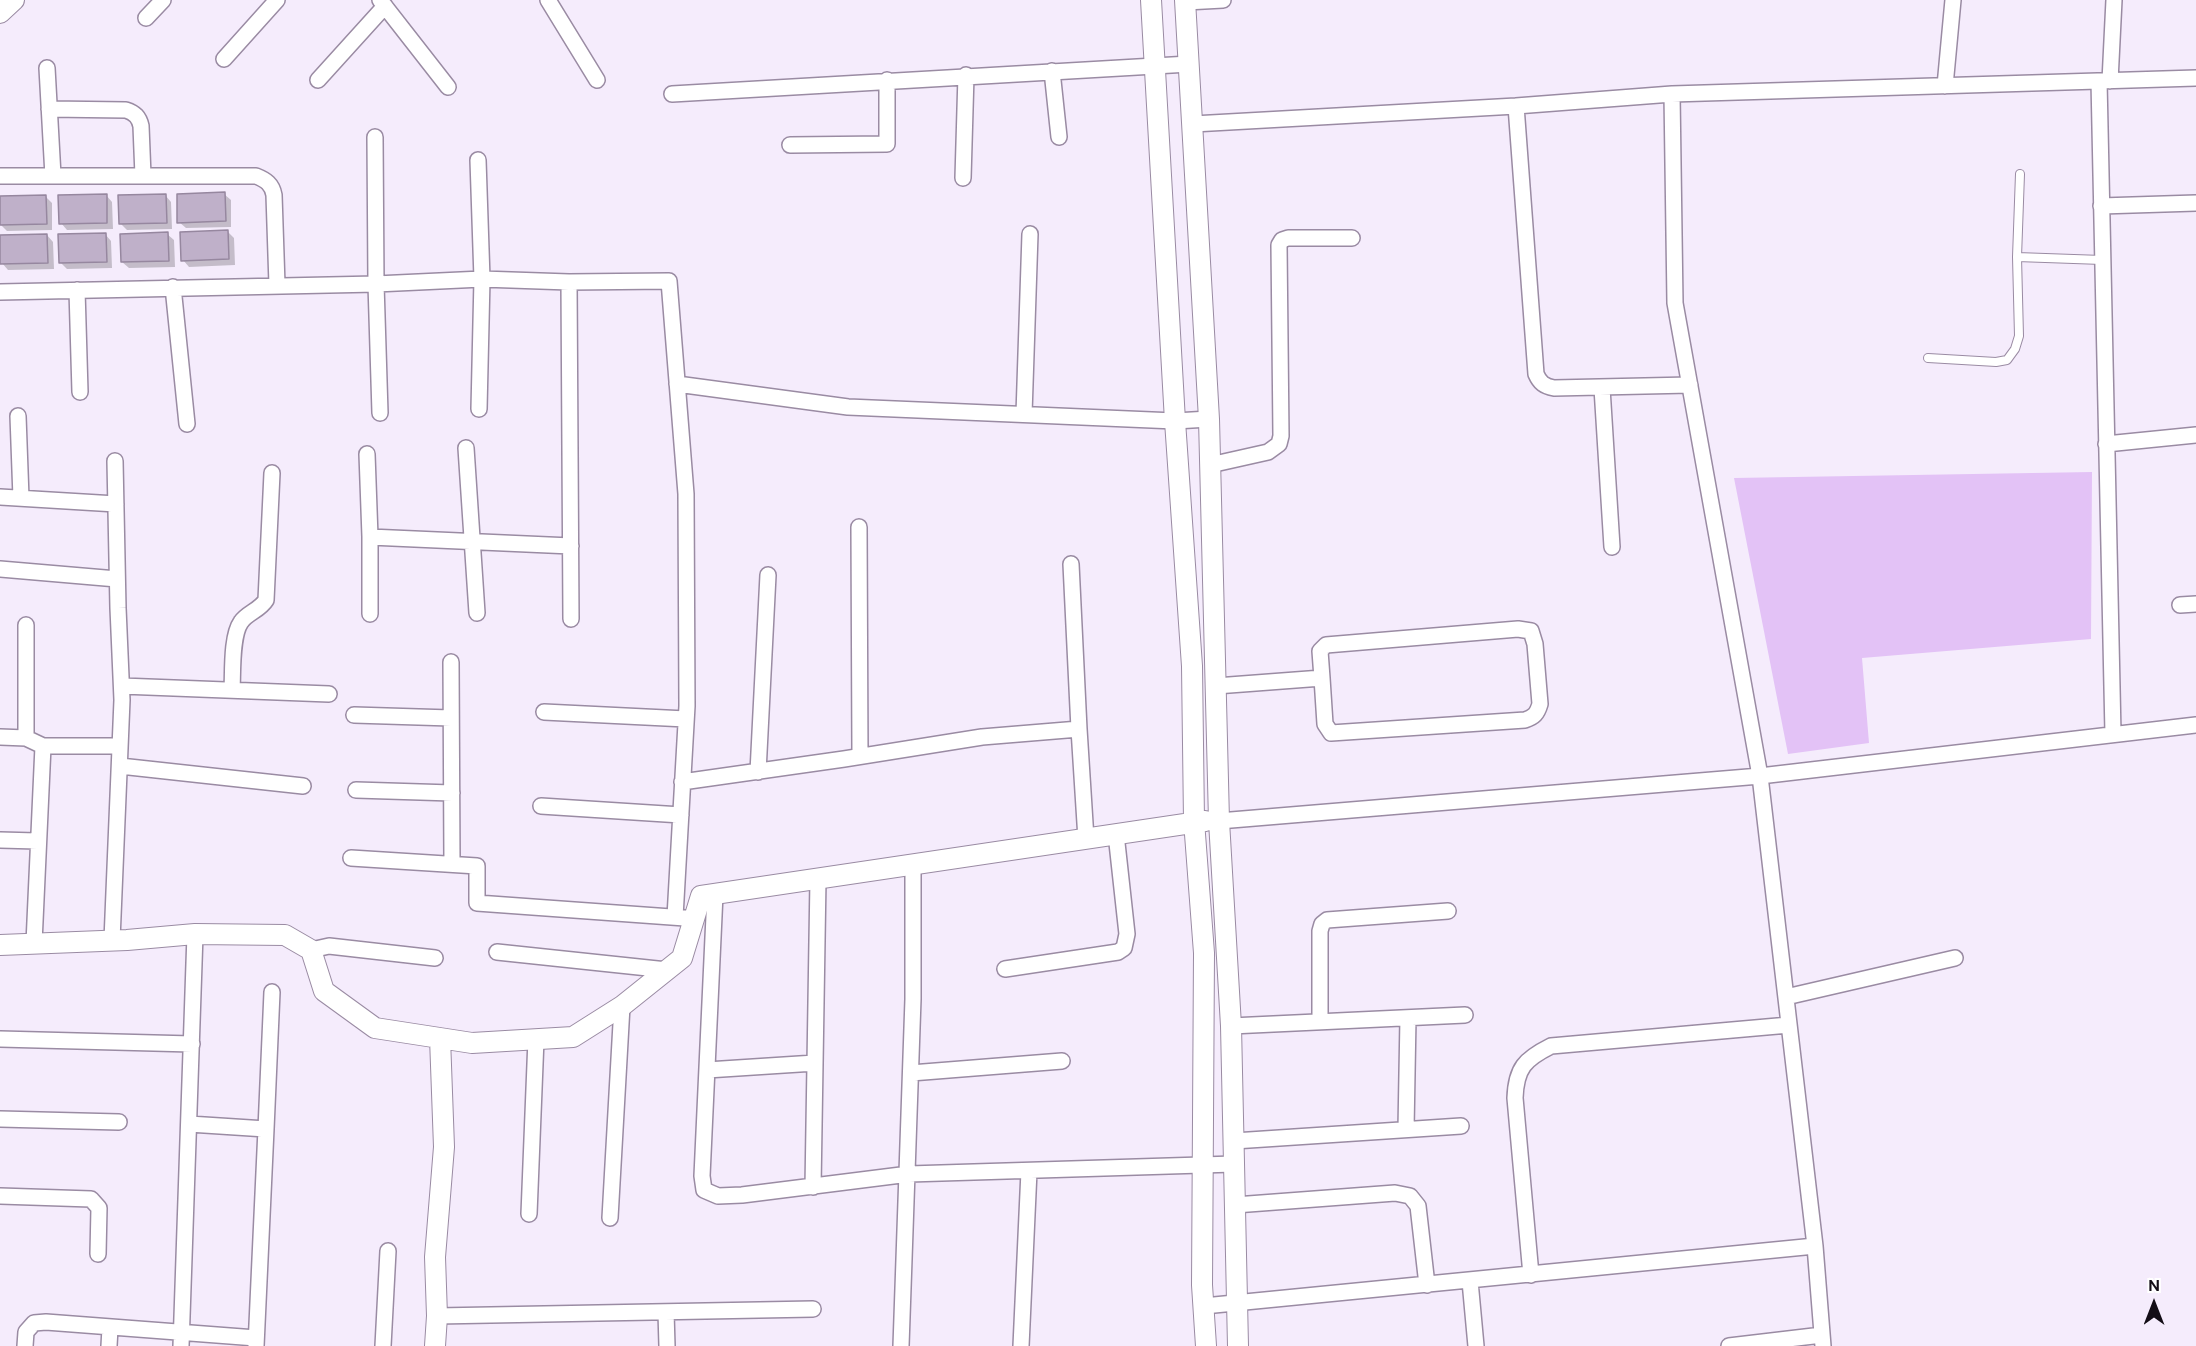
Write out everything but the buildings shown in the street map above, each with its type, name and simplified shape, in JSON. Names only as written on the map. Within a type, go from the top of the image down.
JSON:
[{"type":"street","points":[[0,13],[14,0]]},
{"type":"street","points":[[146,18],[163,0]]},
{"type":"street","points":[[224,59],[277,0]]},
{"type":"street","points":[[548,0],[597,80]]},
{"type":"street","points":[[1151,0],[1174,421],[1192,666],[1194,821],[1204,954],[1206,1346]]},
{"type":"street","points":[[1223,0],[1185,1],[1209,419],[1219,821],[1231,1026],[1238,1346]]},
{"type":"street","points":[[1945,86],[1953,0]]},
{"type":"street","points":[[2112,735],[2101,206],[2104,81],[2114,0]]},
{"type":"street","points":[[318,80],[382,3],[448,87]]},
{"type":"street","points":[[672,94],[966,75],[1189,64]]},
{"type":"street","points":[[47,68],[52,176]]},
{"type":"street","points":[[1052,71],[1059,137]]},
{"type":"street","points":[[963,178],[966,75]]},
{"type":"street","points":[[1193,124],[1516,106],[1672,94],[2196,78]]},
{"type":"street","points":[[790,145],[886,144],[887,80]]},
{"type":"street","points":[[1672,94],[1675,303],[1760,776],[1815,1246],[1823,1340],[1729,1346]]},
{"type":"street","points":[[1516,106],[1536,374],[1539,382],[1546,387],[1690,385]]},
{"type":"street","points":[[49,109],[126,110],[134,113],[139,118],[141,126],[143,176]]},
{"type":"street","points":[[375,137],[380,413]]},
{"type":"street","points":[[478,160],[482,279],[479,409]]},
{"type":"street","points":[[0,176],[256,176],[266,180],[273,187],[277,285]]},
{"type":"street","points":[[2101,206],[2196,203]]},
{"type":"street","points":[[1024,414],[1030,234]]},
{"type":"street","points":[[1210,465],[1268,452],[1279,444],[1281,435],[1279,245],[1282,240],[1288,238],[1352,238]]},
{"type":"street","points":[[0,292],[376,284],[482,279],[569,282],[669,281],[686,494],[686,719],[681,815],[684,918],[682,958],[622,1006],[573,1036],[472,1043],[375,1028],[324,991],[311,950],[285,935],[195,934],[0,945]]},
{"type":"street","points":[[569,282],[571,620]]},
{"type":"street","points":[[173,287],[187,424]]},
{"type":"street","points":[[77,290],[80,392]]},
{"type":"street","points":[[677,384],[841,406],[1174,421],[1209,419]]},
{"type":"street","points":[[1602,388],[1612,547]]},
{"type":"street","points":[[18,416],[21,498]]},
{"type":"street","points":[[2106,444],[2196,435]]},
{"type":"street","points":[[466,448],[477,613]]},
{"type":"street","points":[[367,454],[370,614]]},
{"type":"street","points":[[112,940],[122,686],[115,461]]},
{"type":"street","points":[[232,690],[235,637],[238,628],[242,620],[263,606],[266,600],[272,473]]},
{"type":"street","points":[[0,497],[116,504]]},
{"type":"street","points":[[859,527],[860,756]]},
{"type":"street","points":[[370,537],[571,546]]},
{"type":"street","points":[[1071,564],[1086,839]]},
{"type":"street","points":[[0,569],[117,579]]},
{"type":"street","points":[[758,772],[768,575]]},
{"type":"street","points":[[2180,605],[2196,604]]},
{"type":"street","points":[[26,625],[26,738]]},
{"type":"street","points":[[1518,628],[1531,631],[1535,644],[1540,704],[1538,712],[1525,720],[1331,734],[1325,724],[1322,678],[1320,651],[1326,645],[1518,628]]},
{"type":"street","points":[[451,662],[452,864]]},
{"type":"street","points":[[1216,686],[1322,678]]},
{"type":"street","points":[[122,686],[330,694]]},
{"type":"street","points":[[544,712],[686,719]]},
{"type":"street","points":[[354,715],[451,718]]},
{"type":"street","points":[[684,918],[701,896],[1194,821],[1219,821],[1760,776],[2196,725]]},
{"type":"street","points":[[682,782],[982,736],[1079,729]]},
{"type":"street","points":[[0,737],[26,738],[43,746],[120,746]]},
{"type":"street","points":[[34,943],[43,746]]},
{"type":"street","points":[[120,766],[303,786]]},
{"type":"street","points":[[356,790],[452,793]]},
{"type":"street","points":[[541,806],[681,815]]},
{"type":"street","points":[[1005,969],[1118,952],[1124,948],[1127,934],[1116,834]]},
{"type":"street","points":[[0,840],[38,841]]},
{"type":"street","points":[[351,858],[477,866],[477,903],[684,918]]},
{"type":"street","points":[[901,1346],[909,1174],[913,865]]},
{"type":"street","points":[[813,1187],[818,879]]},
{"type":"street","points":[[715,894],[702,1176],[704,1190],[718,1196],[742,1196],[909,1174],[1234,1164]]},
{"type":"street","points":[[1320,1022],[1320,931],[1322,924],[1327,920],[1448,911]]},
{"type":"street","points":[[181,1340],[195,934]]},
{"type":"street","points":[[311,950],[329,946],[435,958]]},
{"type":"street","points":[[497,952],[667,970]]},
{"type":"street","points":[[1786,997],[1955,958]]},
{"type":"street","points":[[25,1346],[26,1332],[34,1323],[46,1322],[110,1328],[181,1340],[256,1342],[272,992]]},
{"type":"street","points":[[610,1218],[622,1006]]},
{"type":"street","points":[[1231,1026],[1465,1015]]},
{"type":"street","points":[[1406,1129],[1408,1018]]},
{"type":"street","points":[[1531,1275],[1515,1098],[1516,1080],[1523,1065],[1534,1054],[1551,1046],[1789,1025]]},
{"type":"street","points":[[435,1346],[437,1316],[435,1257],[444,1146],[440,1038]]},
{"type":"street","points":[[0,1039],[192,1044]]},
{"type":"street","points":[[529,1214],[536,1039]]},
{"type":"street","points":[[911,1073],[1062,1061]]},
{"type":"street","points":[[707,1070],[815,1063]]},
{"type":"street","points":[[0,1119],[119,1122]]},
{"type":"street","points":[[189,1124],[266,1129]]},
{"type":"street","points":[[1234,1141],[1461,1126]]},
{"type":"street","points":[[1021,1346],[1029,1172]]},
{"type":"street","points":[[1234,1205],[1395,1193],[1410,1196],[1418,1206],[1427,1285]]},
{"type":"street","points":[[0,1196],[92,1200],[99,1208],[98,1254]]},
{"type":"street","points":[[1204,1306],[1815,1246]]},
{"type":"street","points":[[383,1346],[388,1251]]},
{"type":"street","points":[[1470,1281],[1476,1346]]},
{"type":"street","points":[[437,1316],[813,1309]]},
{"type":"street","points":[[666,1312],[667,1346]]},
{"type":"street","points":[[109,1346],[110,1328]]},
{"type":"lane","points":[[1928,358],[1996,362],[2007,360],[2015,349],[2019,336],[2017,257],[2020,174]]},
{"type":"lane","points":[[2017,257],[2102,260]]},
{"type":"shaded area","points":[[2092,472],[2091,639],[1862,658],[1869,743],[1788,754],[1734,478]]}]
